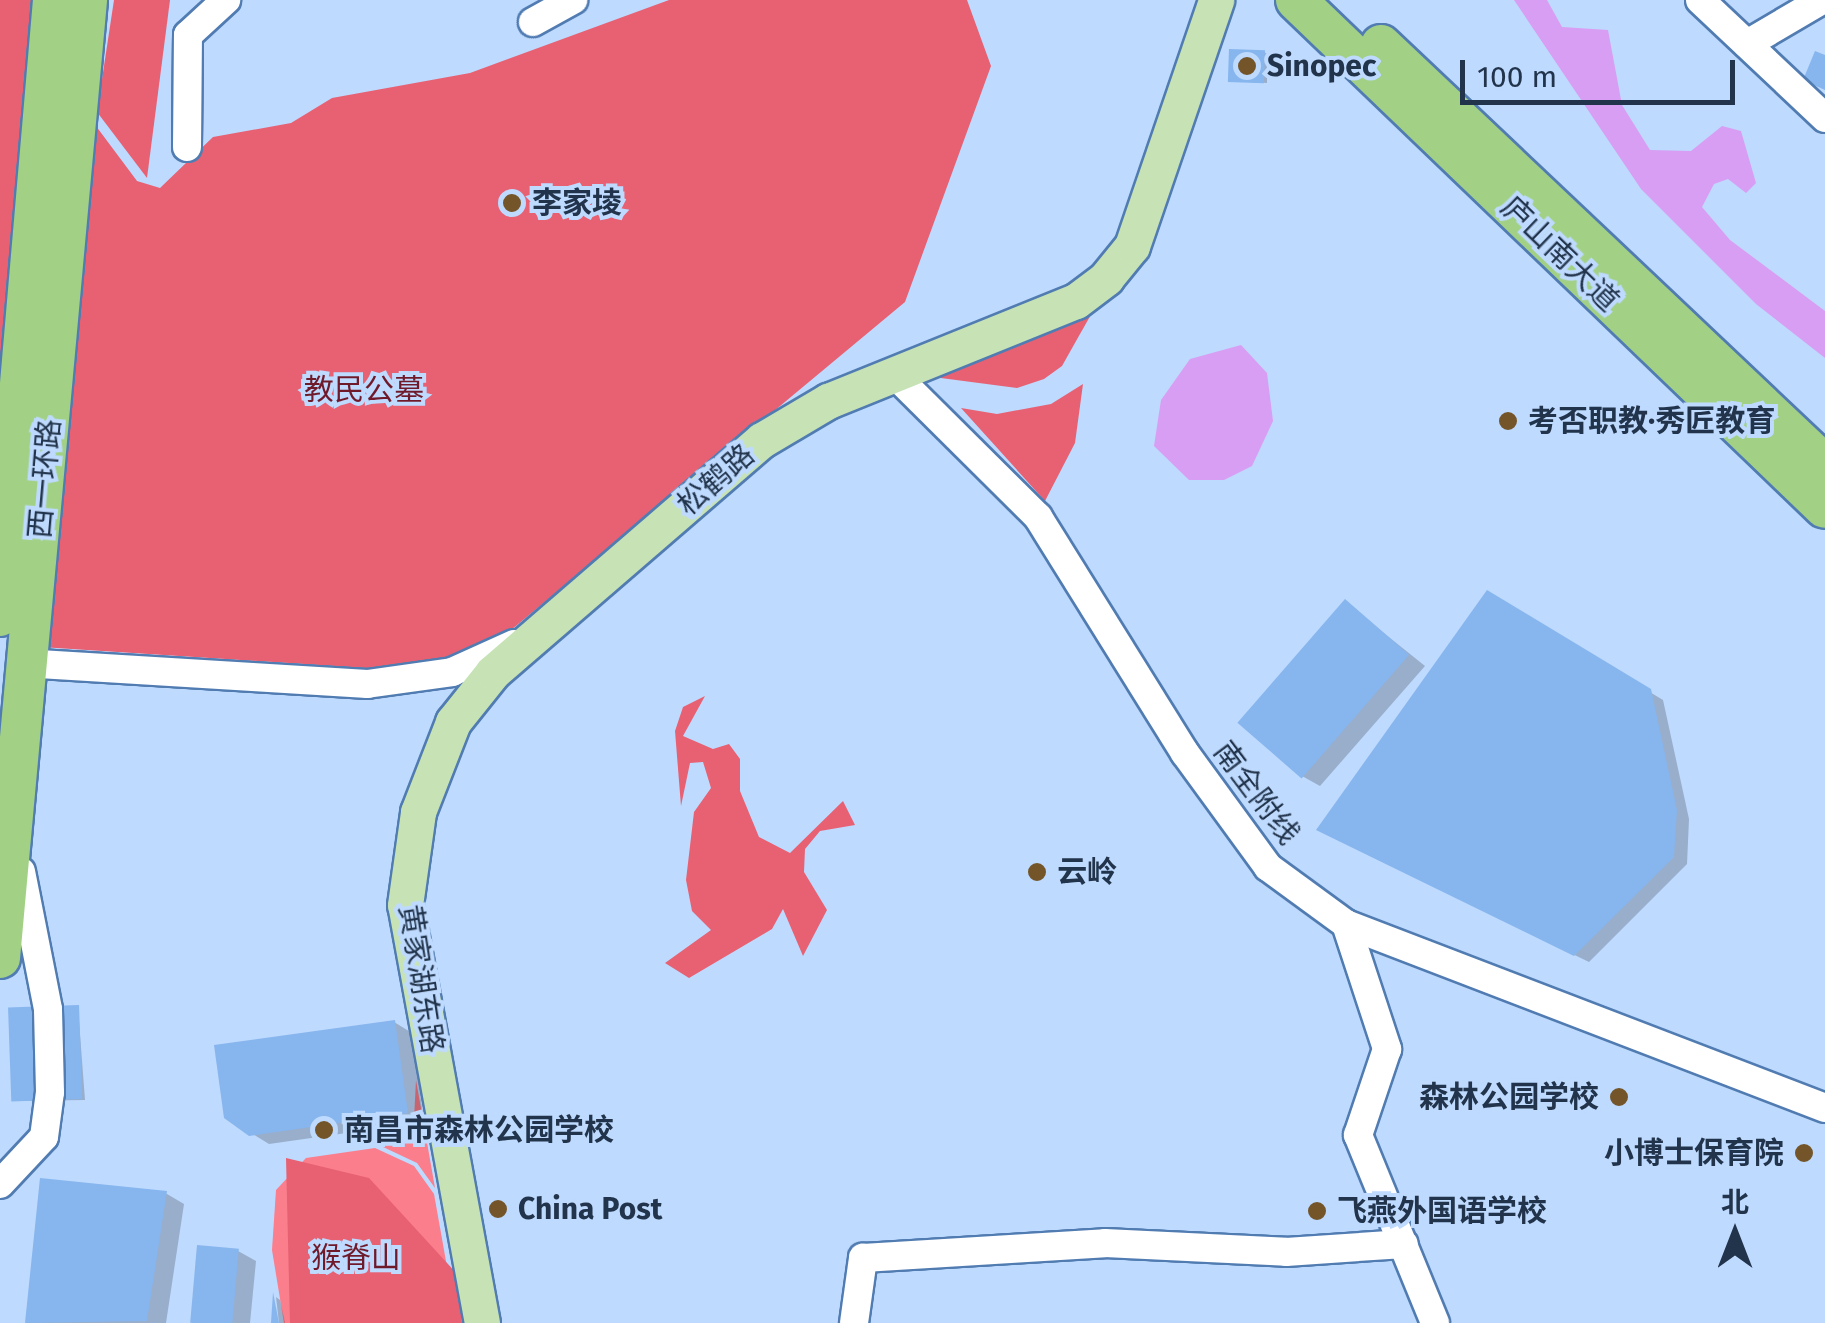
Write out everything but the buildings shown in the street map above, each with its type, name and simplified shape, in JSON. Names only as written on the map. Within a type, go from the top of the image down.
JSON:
[{"type":"highway","name":"西一环路","points":[[0,616],[54,0]]},
{"type":"highway","name":"西一环路","points":[[0,958],[87,0]]},
{"type":"highway","name":"庐山南大道","points":[[1296,0],[1825,508]]},
{"type":"highway","name":"庐山南大道","points":[[1333,0],[1825,464]]},
{"type":"main road","name":"松鹤路","points":[[554,620],[762,440],[894,374],[1076,301],[1132,246],[1216,0]]},
{"type":"main road","name":"黄家湖东路","points":[[482,1323],[406,905],[418,812],[453,722],[554,620]]},
{"type":"street","points":[[188,146],[188,36],[226,0]]},
{"type":"street","points":[[534,22],[574,0]]},
{"type":"street","points":[[1700,0],[1825,118]]},
{"type":"street","points":[[1747,44],[1822,0]]},
{"type":"street","name":"南全附线","points":[[894,374],[1038,517],[1185,754],[1268,867],[1346,924],[1825,1108]]},
{"type":"street","name":"松鹤路","points":[[39,664],[366,684],[452,672],[554,620]]},
{"type":"street","points":[[0,1184],[44,1137],[50,1092],[48,1008],[24,907],[16,785]]},
{"type":"street","points":[[1346,924],[1387,1049],[1358,1134],[1435,1323]]},
{"type":"street","points":[[854,1323],[863,1258],[1105,1243],[1286,1252],[1404,1244]]},
{"type":"green space","points":[[0,0],[42,0],[0,479]]},
{"type":"green space","points":[[114,0],[170,0],[147,178],[97,112]]},
{"type":"green space","name":"教民公墓","points":[[669,0],[967,0],[991,66],[905,302],[511,630],[453,661],[381,669],[41,647],[87,114],[137,181],[160,188],[213,137],[291,123],[332,98],[470,73]]},
{"type":"green space","points":[[1102,295],[1062,366],[1044,379],[1017,388],[918,375]]},
{"type":"green space","points":[[1083,384],[1075,443],[1045,501],[961,408],[997,414],[1051,404]]},
{"type":"green space","points":[[705,696],[683,736],[713,749],[729,744],[740,759],[740,791],[759,837],[790,853],[843,801],[855,825],[820,831],[805,849],[804,872],[827,910],[803,956],[783,909],[772,929],[689,978],[665,963],[711,930],[692,911],[686,880],[694,812],[711,788],[703,762],[690,763],[681,806],[675,731],[683,707]]},
{"type":"green space","points":[[416,1080],[435,1188],[417,1163],[381,1146],[375,1125],[414,1119]]},
{"type":"green space","name":"猴脊山","points":[[375,1148],[414,1166],[434,1194],[457,1323],[284,1323],[272,1250],[276,1190],[306,1158]]},
{"type":"green space","name":"猴脊山","points":[[286,1158],[369,1178],[459,1276],[462,1323],[290,1323]]},
{"type":"shaded area","points":[[1514,0],[1547,0],[1562,27],[1608,30],[1622,105],[1650,150],[1691,151],[1722,126],[1741,131],[1756,183],[1746,193],[1728,179],[1714,184],[1702,207],[1730,240],[1825,311],[1825,358],[1756,304],[1641,189]]},
{"type":"shaded area","points":[[1241,345],[1267,373],[1273,421],[1252,466],[1224,480],[1189,480],[1154,446],[1161,400],[1190,359]]},
{"type":"place","name":"Sinopec","points":[[1247,66]]},
{"type":"place","name":"李家堎","points":[[512,203]]},
{"type":"place","name":"考否职教·秀匠教育","points":[[1508,421]]},
{"type":"place","name":"云岭","points":[[1037,872]]},
{"type":"place","name":"森林公园学校","points":[[1619,1097]]},
{"type":"place","name":"南昌市森林公园学校","points":[[324,1130]]},
{"type":"place","name":"小博士保育院","points":[[1804,1153]]},
{"type":"place","name":"China Post","points":[[498,1209]]},
{"type":"place","name":"飞燕外国语学校","points":[[1317,1211]]}]
